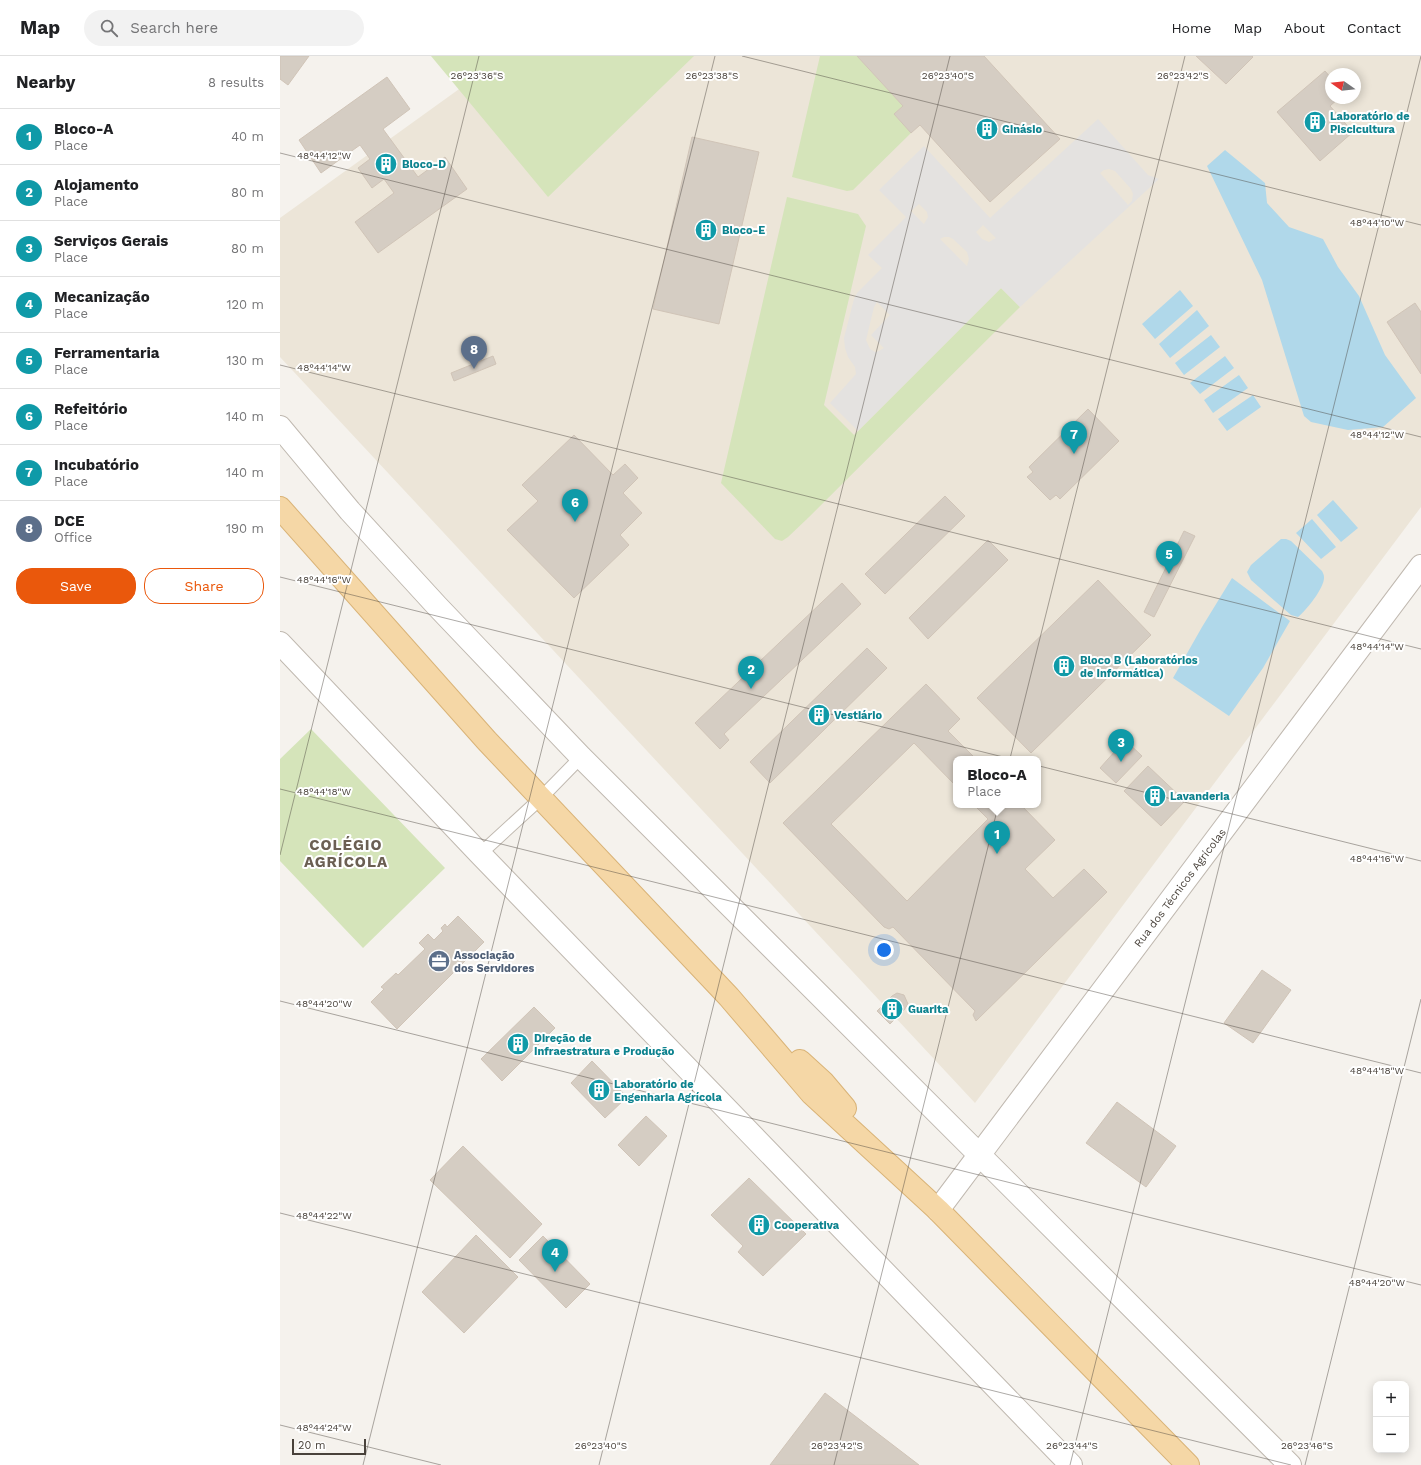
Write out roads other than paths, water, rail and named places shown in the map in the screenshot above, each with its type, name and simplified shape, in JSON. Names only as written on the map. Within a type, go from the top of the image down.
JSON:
[{"type":"main road","points":[[280,508],[540,799],[729,997],[823,1082],[910,1183],[1188,1465]]},
{"type":"street","points":[[280,427],[350,511],[581,756],[1290,1465]]},
{"type":"street","name":"Rua dos Técnicos Agrícolas","points":[[938,1210],[1421,566]]},
{"type":"street","points":[[280,643],[480,854],[1071,1465]]},
{"type":"lane","points":[[480,854],[540,799],[581,756]]},
{"type":"water","points":[[1225,150],[1265,183],[1267,203],[1289,227],[1323,239],[1338,267],[1359,296],[1385,355],[1416,398],[1383,427],[1348,430],[1311,422],[1304,416],[1262,280],[1207,166]]},
{"type":"water","points":[[1180,290],[1193,306],[1155,339],[1142,324]]},
{"type":"water","points":[[1197,310],[1209,326],[1170,358],[1159,344]]},
{"type":"water","points":[[1211,335],[1220,347],[1184,375],[1175,363]]},
{"type":"water","points":[[1225,356],[1234,368],[1200,394],[1190,383]]},
{"type":"water","points":[[1239,375],[1248,388],[1213,413],[1204,400]]},
{"type":"water","points":[[1253,395],[1261,407],[1227,431],[1218,419]]},
{"type":"water","points":[[1333,500],[1358,528],[1341,542],[1317,515]]},
{"type":"water","points":[[1312,519],[1336,547],[1321,559],[1296,533]]},
{"type":"water","points":[[1281,539],[1291,541],[1322,571],[1324,576],[1318,592],[1306,610],[1298,617],[1291,615],[1251,580],[1247,572],[1251,565]]},
{"type":"water","points":[[1232,578],[1290,621],[1263,668],[1229,716],[1173,678]]},
{"type":"place","name":"Laboratório de Piscicultura","points":[[1315,122]]},
{"type":"place","name":"Ginásio","points":[[987,129]]},
{"type":"place","name":"Bloco-D","points":[[386,164]]},
{"type":"place","name":"Bloco-E","points":[[706,230]]},
{"type":"place","name":"DCE","points":[[474,369]]},
{"type":"place","name":"Incubatório","points":[[1074,454]]},
{"type":"place","name":"Refeitório","points":[[575,522]]},
{"type":"place","name":"Ferramentaria","points":[[1169,574]]},
{"type":"place","name":"Bloco B (Laboratórios de Informática)","points":[[1064,666]]},
{"type":"place","name":"Alojamento","points":[[751,689]]},
{"type":"place","name":"Vestiário","points":[[819,715]]},
{"type":"place","name":"Serviços Gerais","points":[[1121,762]]},
{"type":"place","name":"Lavanderia","points":[[1155,796]]},
{"type":"place","name":"Bloco-A","points":[[997,854]]},
{"type":"place","name":"Associação dos Servidores","points":[[439,961]]},
{"type":"place","name":"Guarita","points":[[892,1009]]},
{"type":"place","name":"Direção de Infraestratura e Produção","points":[[518,1044]]},
{"type":"place","name":"Laboratório de Engenharia Agrícola","points":[[599,1090]]},
{"type":"place","name":"Cooperativa","points":[[759,1225]]},
{"type":"place","name":"Mecanização","points":[[555,1272]]},
{"type":"district","name":"COLÉGIO AGRÍCOLA","points":[[346,854]]}]
